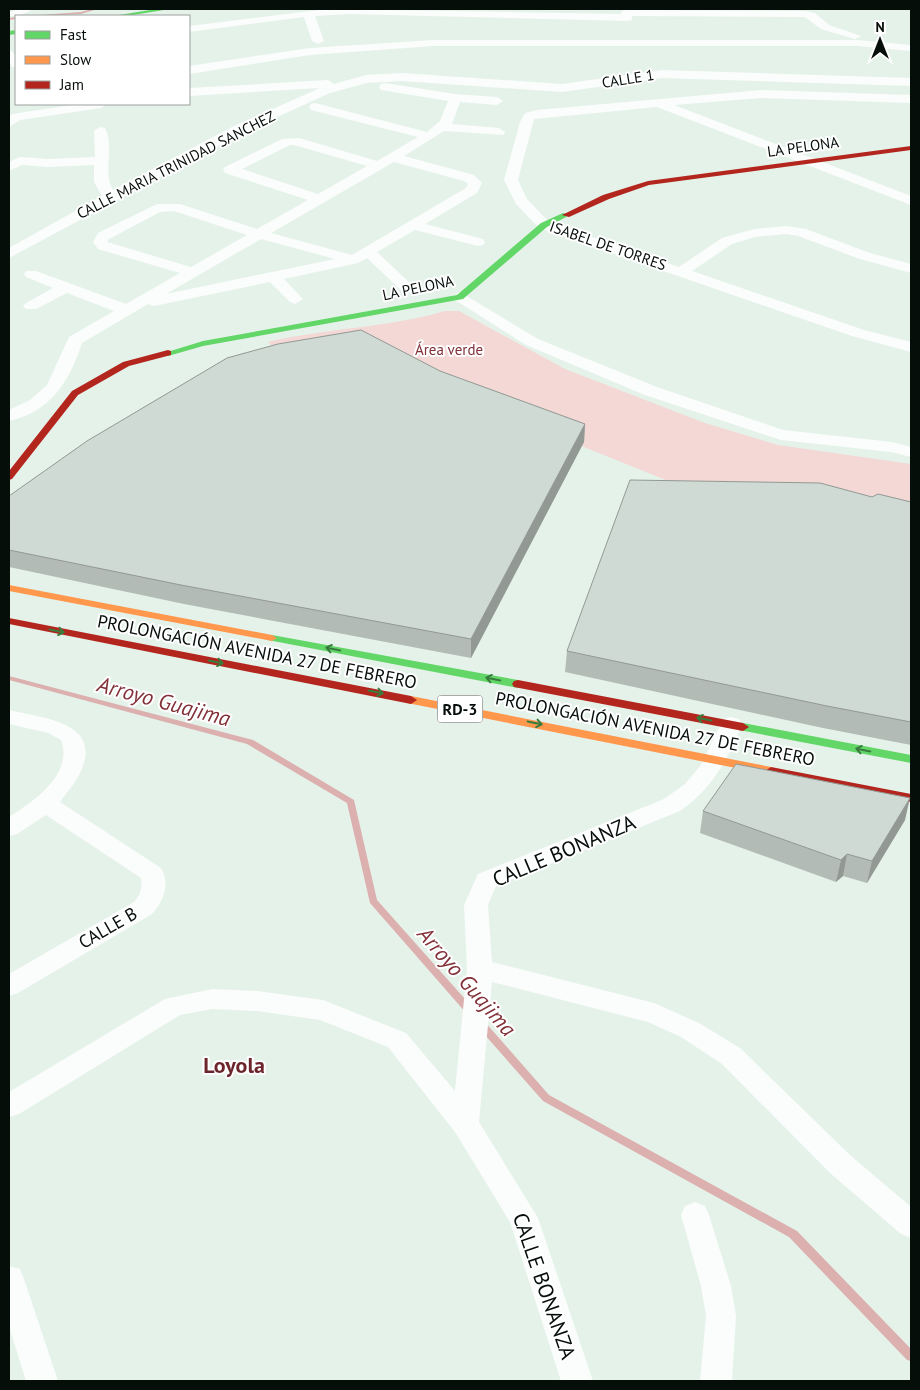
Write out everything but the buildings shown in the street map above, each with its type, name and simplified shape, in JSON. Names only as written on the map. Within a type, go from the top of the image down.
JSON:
[{"type":"main road","points":[[134,15],[152,14],[167,9]]},
{"type":"main road","name":"LA PELONA","points":[[9,477],[41,439],[75,393],[126,364],[203,344],[460,297],[544,225],[606,197],[648,183],[911,148]]},
{"type":"main road","name":"PROLONGACIÓN AVENIDA 27 DE FEBRERO","points":[[9,588],[30,601],[731,724],[911,759]]},
{"type":"main road","points":[[11,622],[30,601]]},
{"type":"main road","name":"PROLONGACIÓN AVENIDA 27 DE FEBRERO","points":[[11,622],[718,758],[911,798]]},
{"type":"street","points":[[13,13],[28,9]]},
{"type":"street","points":[[190,29],[308,13],[358,12],[630,24],[898,46]]},
{"type":"street","points":[[308,13],[318,41]]},
{"type":"street","points":[[191,66],[246,58],[375,45],[630,24],[805,14],[811,16],[825,27],[838,32],[911,48]]},
{"type":"street","name":"CALLE 1","points":[[346,83],[366,79],[402,77],[562,88],[662,74],[911,82]]},
{"type":"street","points":[[190,92],[346,83]]},
{"type":"street","name":"CALLE MARIA TRINIDAD SANCHEZ","points":[[9,254],[110,197],[237,130],[346,83]]},
{"type":"street","points":[[381,86],[455,98],[497,101]]},
{"type":"street","points":[[658,103],[761,94],[911,100]]},
{"type":"street","points":[[9,416],[40,403],[60,382],[75,340],[435,132],[449,118],[455,98]]},
{"type":"street","points":[[658,103],[813,161],[911,201]]},
{"type":"street","name":"ISABEL DE TORRES","points":[[658,103],[529,116],[511,180],[521,201],[544,225],[858,333],[911,347]]},
{"type":"street","points":[[11,121],[44,105]]},
{"type":"street","points":[[11,121],[96,105]]},
{"type":"street","points":[[316,107],[435,132],[499,132]]},
{"type":"street","points":[[100,131],[101,182],[110,197]]},
{"type":"street","points":[[320,198],[230,170],[287,142],[294,141],[376,165]]},
{"type":"street","points":[[31,274],[131,307],[353,260],[472,190],[475,183],[469,178],[392,157]]},
{"type":"street","points":[[9,167],[20,160],[48,163],[97,162],[102,164]]},
{"type":"street","points":[[193,272],[103,246],[100,242],[103,236],[164,206],[174,207],[258,234],[353,260]]},
{"type":"street","points":[[413,225],[478,242]]},
{"type":"street","points":[[681,272],[727,241],[754,233],[786,230],[801,232],[865,256],[911,269]]},
{"type":"street","points":[[368,251],[408,289]]},
{"type":"street","points":[[274,276],[295,299]]},
{"type":"street","points":[[31,306],[66,287]]},
{"type":"street","points":[[460,297],[532,342],[651,391],[781,435],[892,447],[911,452]]},
{"type":"street","points":[[9,717],[55,728],[70,736],[75,749],[70,772],[46,804],[9,828]]},
{"type":"street","name":"CALLE BONANZA","points":[[577,1381],[523,1218],[465,1124],[480,969],[476,905],[486,880],[672,805],[686,796],[718,758],[731,724]]},
{"type":"street","name":"CALLE B","points":[[9,986],[143,908],[151,900],[154,891],[153,874],[46,804]]},
{"type":"street","points":[[480,969],[654,1013],[690,1030],[731,1056],[840,1164],[911,1225]]},
{"type":"street","points":[[9,1106],[174,1006],[212,999],[256,1001],[323,1010],[397,1040],[465,1124]]},
{"type":"street","points":[[695,1215],[716,1286],[721,1316],[716,1381]]},
{"type":"street","points":[[9,1279],[42,1381]]},
{"type":"green space","name":"Área verde","points":[[445,311],[459,311],[565,369],[705,423],[778,445],[911,464],[911,524],[720,502],[443,390],[289,362],[268,342],[290,337],[379,325]]},
{"type":"waterway","points":[[54,15],[81,13],[96,9]]},
{"type":"waterway","points":[[9,19],[15,18]]},
{"type":"waterway","name":"Arroyo Guajima","points":[[9,678],[250,742],[351,802],[373,901],[470,1011]]},
{"type":"waterway","name":"Arroyo Guajima","points":[[481,1024],[546,1098],[793,1234],[911,1356]]},
{"type":"traffic: fast","points":[[123,15],[167,9]]},
{"type":"traffic: fast","points":[[9,33],[15,32]]},
{"type":"traffic: fast","points":[[168,353],[203,344],[460,297],[544,225],[566,215]]},
{"type":"traffic: fast","points":[[272,638],[518,684]]},
{"type":"traffic: fast","points":[[743,727],[911,759]]},
{"type":"traffic: slow","points":[[9,588],[272,638]]},
{"type":"traffic: slow","points":[[411,700],[771,771]]},
{"type":"traffic: jam","points":[[566,215],[606,197],[648,183],[911,148]]},
{"type":"traffic: jam","points":[[9,477],[75,393],[126,364],[168,353]]},
{"type":"traffic: jam","points":[[9,621],[411,700]]},
{"type":"traffic: jam","points":[[518,684],[743,727]]},
{"type":"traffic: jam","points":[[771,771],[911,798]]},
{"type":"district","name":"Loyola","points":[[234,1065]]}]
